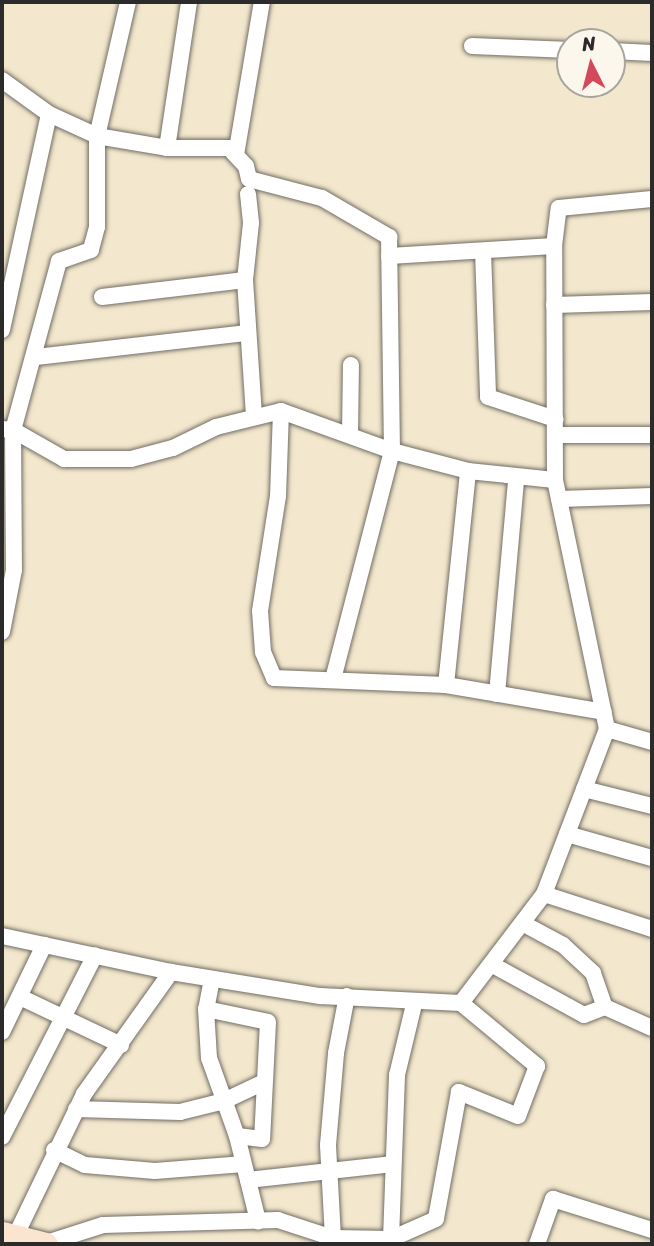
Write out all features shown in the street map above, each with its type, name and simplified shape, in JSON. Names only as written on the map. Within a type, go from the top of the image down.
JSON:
[{"type":"street","points":[[2,632],[13,570],[8,429],[36,357],[59,261],[91,250],[97,227],[97,136],[128,2]]},
{"type":"street","points":[[166,148],[189,2]]},
{"type":"street","points":[[236,155],[262,2]]},
{"type":"street","points":[[472,46],[556,49]]},
{"type":"street","points":[[626,52],[652,53]]},
{"type":"street","points":[[2,80],[49,114],[97,136],[166,148],[229,148],[246,166],[249,179],[322,198],[389,237],[392,451],[332,679]]},
{"type":"street","points":[[2,330],[49,114]]},
{"type":"street","points":[[248,194],[251,223],[245,280],[254,415]]},
{"type":"street","points":[[461,1003],[524,924],[544,894],[607,729],[555,480],[554,246],[559,208],[652,199]]},
{"type":"street","points":[[389,256],[554,246]]},
{"type":"street","points":[[483,251],[488,397],[555,427],[652,435]]},
{"type":"street","points":[[102,298],[245,280]]},
{"type":"street","points":[[554,305],[652,302]]},
{"type":"street","points":[[36,357],[248,333]]},
{"type":"street","points":[[350,434],[351,365]]},
{"type":"street","points":[[8,429],[64,459],[131,460],[173,448],[216,427],[254,415],[281,411],[392,451],[468,471],[516,479],[555,480]]},
{"type":"street","points":[[281,411],[278,496],[260,611],[264,652],[274,678],[446,685],[604,712]]},
{"type":"street","points":[[446,685],[468,471]]},
{"type":"street","points":[[497,694],[516,479]]},
{"type":"street","points":[[559,499],[652,496]]},
{"type":"street","points":[[607,729],[652,742]]},
{"type":"street","points":[[584,789],[652,806]]},
{"type":"street","points":[[567,834],[652,858]]},
{"type":"street","points":[[544,894],[652,929]]},
{"type":"street","points":[[524,924],[563,945],[593,973],[605,1007]]},
{"type":"street","points":[[2,936],[171,972],[320,996],[347,996],[414,1004],[461,1003],[537,1066],[518,1116],[459,1092],[436,1219],[391,1239],[332,1238],[278,1220],[103,1225],[44,1244],[8,1236],[76,1109],[171,972]]},
{"type":"street","points":[[2,1032],[44,945]]},
{"type":"street","points":[[2,1137],[24,1087],[65,1018],[95,955]]},
{"type":"street","points":[[491,964],[584,1015],[605,1007],[652,1028]]},
{"type":"street","points":[[212,979],[206,1009],[208,1058],[237,1136],[258,1220]]},
{"type":"street","points":[[332,1238],[329,1170],[336,1052],[347,996]]},
{"type":"street","points":[[20,997],[121,1045]]},
{"type":"street","points":[[391,1239],[397,1075],[414,1004]]},
{"type":"street","points":[[206,1009],[268,1022],[262,1083],[262,1139],[237,1136]]},
{"type":"street","points":[[76,1109],[180,1112],[224,1100],[262,1083]]},
{"type":"street","points":[[54,1150],[85,1165],[155,1171],[244,1164]]},
{"type":"street","points":[[248,1180],[393,1164]]},
{"type":"street","points":[[537,1244],[553,1199],[652,1230]]}]
